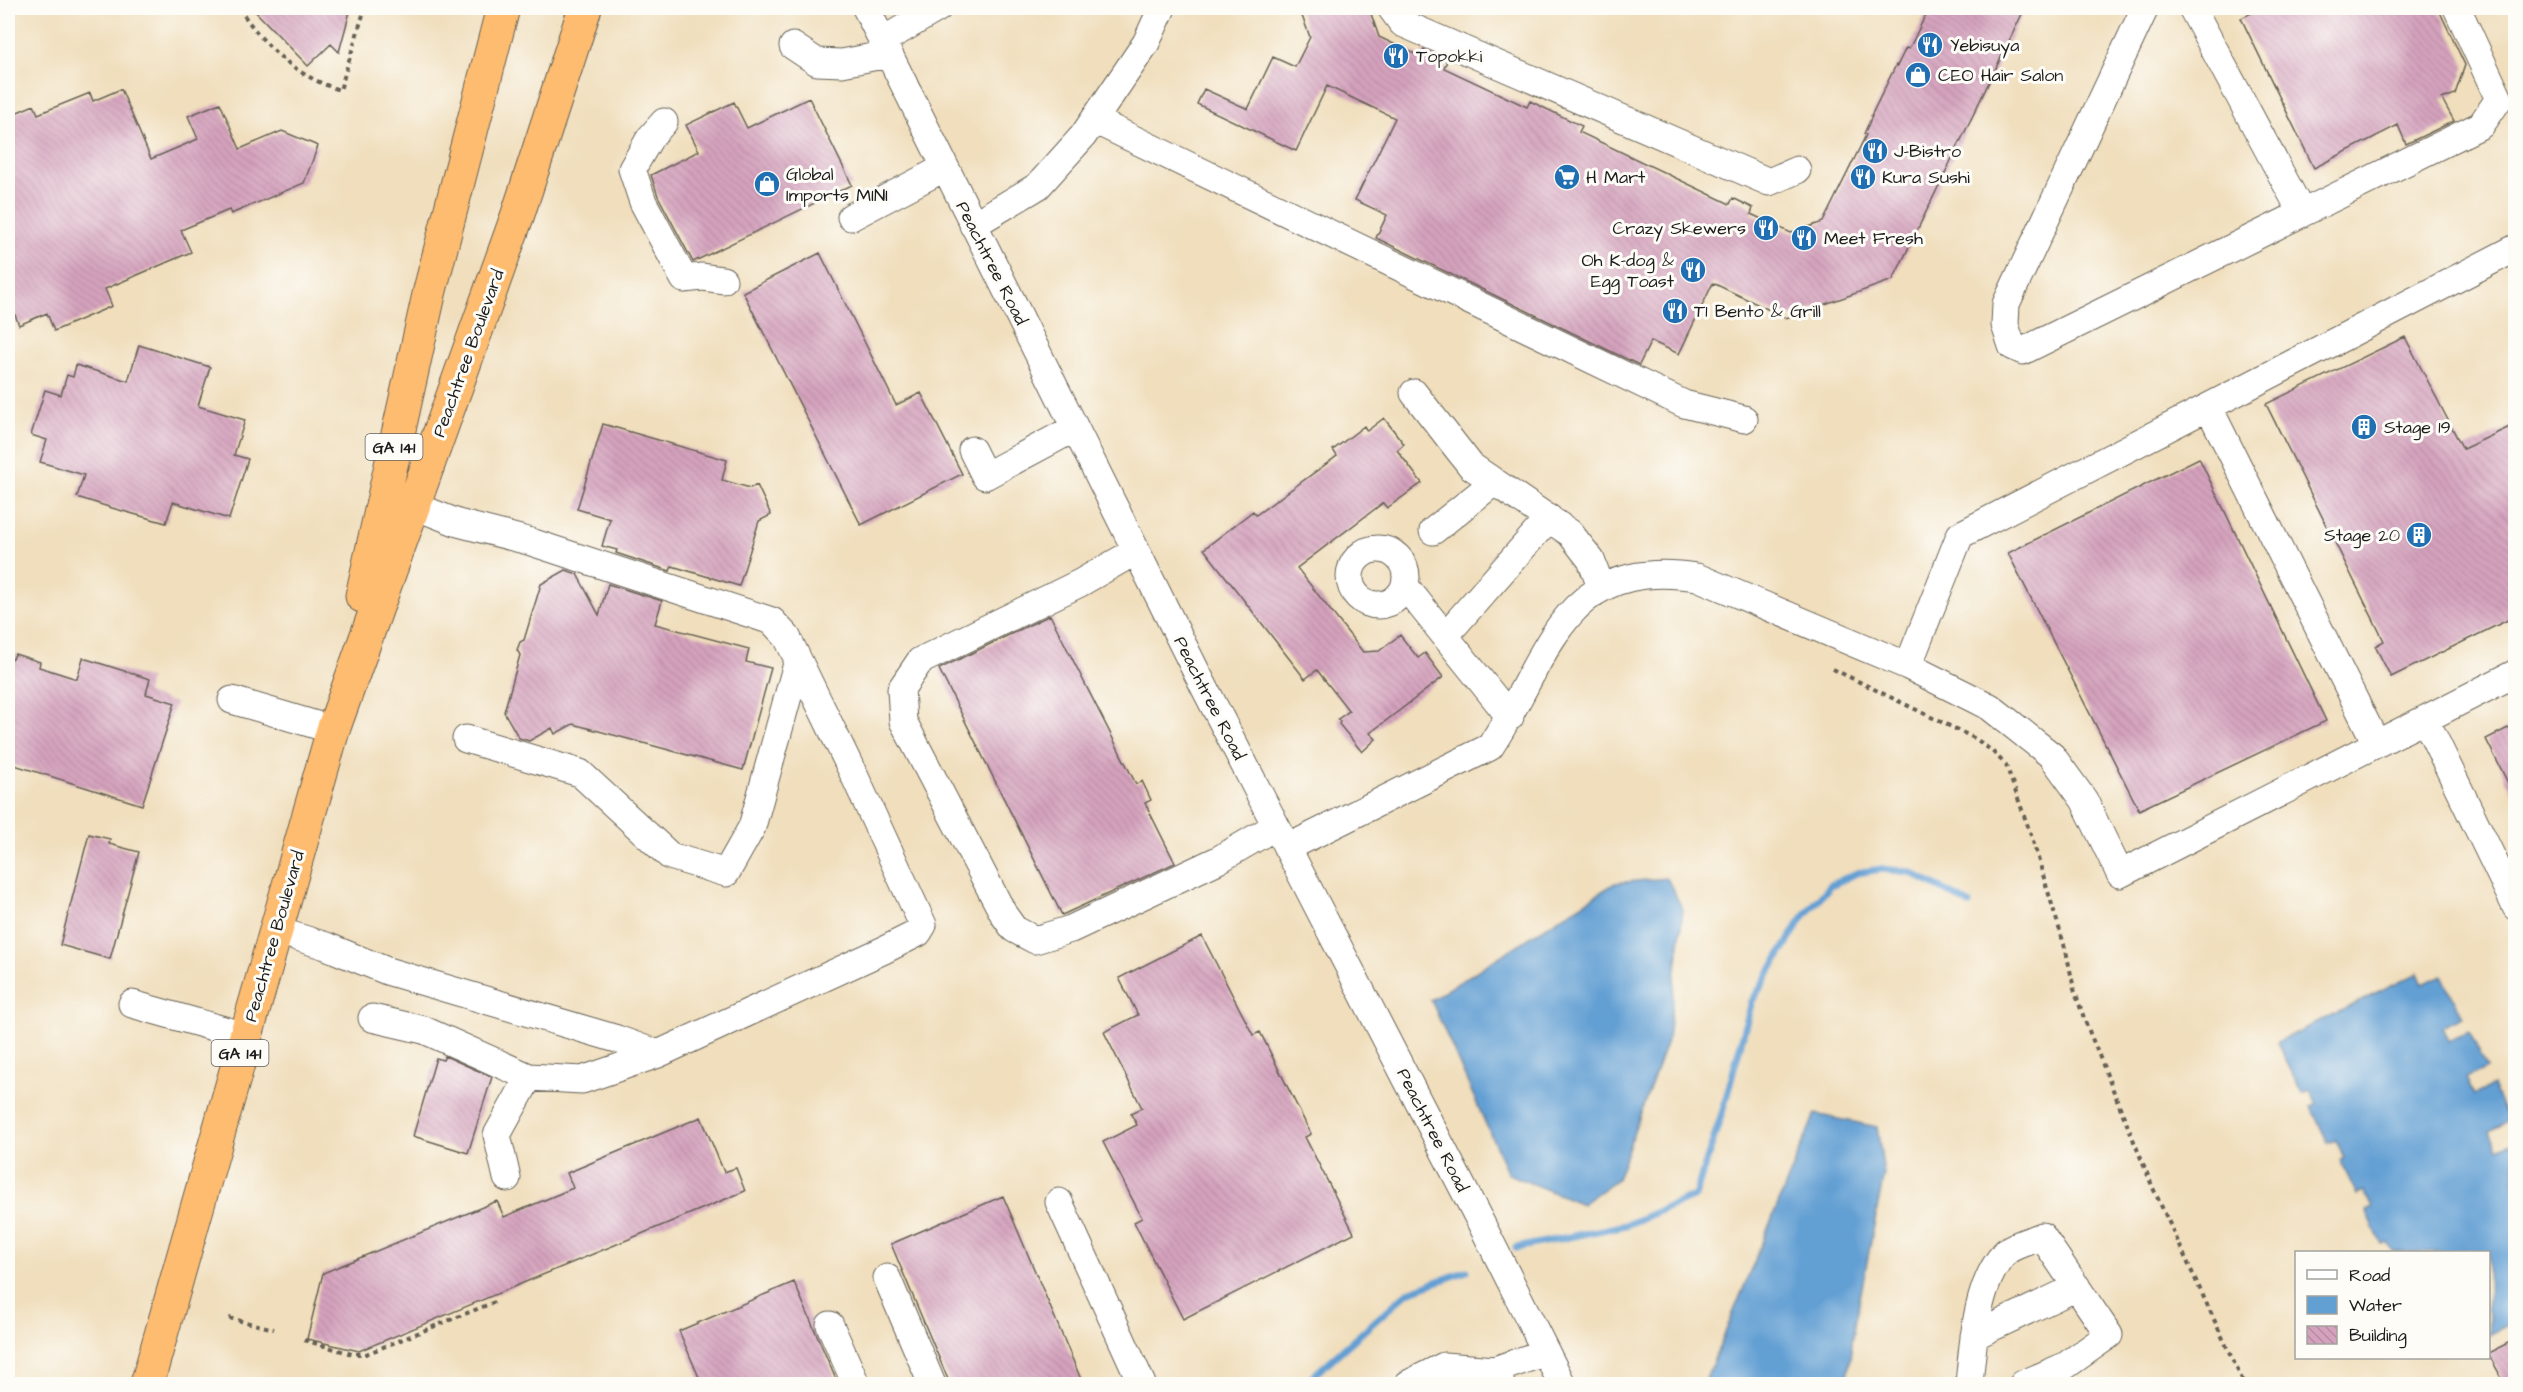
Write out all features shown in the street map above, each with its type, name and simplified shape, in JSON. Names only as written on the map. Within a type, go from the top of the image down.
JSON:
[{"type":"highway","name":"Peachtree Boulevard","points":[[333,730],[387,475],[430,290],[503,8]]},
{"type":"highway","name":"Peachtree Boulevard","points":[[147,1384],[333,730],[518,214],[585,8]]},
{"type":"street","name":"Peachtree Road","points":[[866,8],[1136,551],[1562,1384]]},
{"type":"street","points":[[793,46],[818,62],[842,63],[885,47],[938,8]]},
{"type":"street","points":[[973,225],[1038,186],[1083,136],[1146,43],[1162,8]]},
{"type":"street","points":[[1391,8],[1402,23],[1769,182],[1797,170]]},
{"type":"street","points":[[2145,8],[2006,304],[2005,325],[2012,346],[2023,351],[2481,125],[2499,99],[2457,8]]},
{"type":"street","points":[[2192,8],[2302,213]]},
{"type":"street","points":[[1094,120],[1683,404],[1744,419]]},
{"type":"street","points":[[664,122],[650,138],[632,169],[643,202],[684,279],[702,277],[723,280]]},
{"type":"street","points":[[851,217],[945,168]]},
{"type":"street","points":[[1908,666],[1960,535],[2516,248]]},
{"type":"street","points":[[1414,393],[1471,466],[1570,533],[1591,560],[1601,587]]},
{"type":"street","points":[[2209,408],[2376,743]]},
{"type":"street","points":[[972,450],[986,476],[1075,428]]},
{"type":"street","points":[[1433,531],[1494,482]]},
{"type":"street","points":[[372,1018],[424,1030],[529,1077],[582,1080],[658,1053],[884,950],[918,933],[923,925],[787,637],[772,621],[528,541],[458,523],[412,505]]},
{"type":"street","points":[[1445,636],[1549,518]]},
{"type":"street","points":[[1136,551],[1080,583],[920,661],[901,689],[903,721],[1004,915],[1014,929],[1035,940],[1071,929],[1218,860],[1281,837],[1490,747],[1510,717],[1532,671],[1554,633],[1580,603],[1601,587],[1628,578],[1667,573],[1697,577],[1908,666],[1990,707],[2052,756],[2084,800],[2120,874],[2516,673]]},
{"type":"street","points":[[1405,586],[1510,717]]},
{"type":"street","points":[[466,739],[580,773],[670,856],[726,873],[752,827],[798,660]]},
{"type":"street","points":[[232,700],[333,730]]},
{"type":"street","points":[[2425,718],[2516,907]]},
{"type":"street","points":[[275,930],[326,946],[387,971],[658,1053]]},
{"type":"street","points":[[132,1004],[245,1036]]},
{"type":"street","points":[[507,1178],[497,1135],[529,1077]]},
{"type":"street","points":[[1059,1202],[1142,1384]]},
{"type":"street","points":[[1969,1384],[1974,1336],[1987,1282],[2005,1252],[2042,1236],[2109,1335],[2065,1366],[2023,1384]]},
{"type":"street","points":[[887,1278],[932,1384]]},
{"type":"street","points":[[1974,1336],[2077,1287]]},
{"type":"street","points":[[830,1325],[856,1384]]},
{"type":"street","points":[[1408,1384],[1444,1366],[1498,1377],[1546,1352]]},
{"type":"path","points":[[196,13],[209,8]]},
{"type":"path","points":[[239,8],[252,27],[285,63],[304,75],[340,90],[365,8]]},
{"type":"path","points":[[1833,669],[1976,739],[2006,765],[2040,867],[2085,1021],[2153,1188],[2244,1384]]},
{"type":"path","points":[[304,1340],[352,1354],[366,1354],[497,1301]]},
{"type":"path","points":[[229,1318],[274,1329]]},
{"type":"water","points":[[1667,878],[1683,910],[1668,1038],[1617,1179],[1582,1204],[1508,1174],[1431,1000],[1615,883]]},
{"type":"water","points":[[2418,973],[2423,984],[2442,975],[2463,1017],[2442,1027],[2448,1041],[2469,1031],[2487,1068],[2466,1078],[2474,1095],[2493,1086],[2509,1121],[2490,1131],[2498,1149],[2515,1141],[2515,1178],[2512,1181],[2516,1189],[2515,1321],[2490,1334],[2490,1251],[2392,1251],[2388,1243],[2382,1245],[2366,1211],[2372,1208],[2364,1192],[2357,1195],[2340,1160],[2344,1158],[2336,1140],[2328,1143],[2311,1107],[2317,1104],[2310,1090],[2302,1093],[2277,1042]]},
{"type":"water","points":[[1815,1114],[1877,1127],[1884,1174],[1855,1324],[1846,1384],[1704,1384]]},
{"type":"building","points":[[252,8],[351,8],[339,52],[331,44],[308,66]]},
{"type":"building","points":[[1299,8],[1369,8],[1379,37],[1421,57],[1424,50],[1447,61],[1444,68],[1527,107],[1530,101],[1582,126],[1579,132],[1730,204],[1733,198],[1753,208],[1751,214],[1791,233],[1823,222],[1866,135],[1864,134],[1871,116],[1896,65],[1906,48],[1909,49],[1929,8],[2025,8],[1893,280],[1786,318],[1713,283],[1679,354],[1651,341],[1639,365],[1376,238],[1387,215],[1355,200],[1395,118],[1327,86],[1296,151],[1197,104],[1204,89],[1248,109],[1273,57],[1295,67],[1310,37]]},
{"type":"building","points":[[2262,8],[2438,8],[2465,65],[2455,94],[2442,99],[2454,121],[2406,144],[2398,125],[2314,168],[2241,18]]},
{"type":"building","points":[[121,89],[151,159],[198,139],[188,116],[220,103],[240,149],[282,131],[318,146],[304,183],[231,214],[229,210],[181,230],[191,252],[105,289],[112,306],[54,331],[47,313],[19,325],[8,297],[8,116],[34,105],[38,114],[90,93],[93,101]]},
{"type":"building","points":[[809,98],[852,185],[693,262],[658,196],[651,175],[699,151],[686,125],[734,102],[747,128]]},
{"type":"building","points":[[820,253],[896,405],[921,393],[962,474],[861,525],[743,292]]},
{"type":"building","points":[[2405,337],[2463,449],[2516,424],[2516,616],[2391,677],[2375,646],[2384,641],[2266,404]]},
{"type":"building","points":[[139,345],[210,367],[198,406],[245,420],[234,455],[248,459],[229,519],[173,502],[166,523],[112,508],[77,497],[84,475],[40,462],[47,440],[31,435],[45,390],[61,395],[67,375],[73,377],[76,365],[128,381]]},
{"type":"building","points":[[1384,418],[1404,444],[1397,450],[1422,483],[1387,508],[1383,503],[1297,568],[1363,652],[1379,651],[1400,635],[1418,658],[1425,653],[1443,677],[1370,733],[1376,739],[1362,752],[1339,724],[1338,719],[1349,711],[1317,670],[1305,679],[1204,549],[1253,511],[1256,515],[1337,456],[1333,450],[1364,426],[1367,431]]},
{"type":"building","points":[[603,424],[727,460],[722,480],[750,488],[757,485],[771,515],[759,521],[739,586],[672,566],[670,571],[602,546],[610,519],[577,509]]},
{"type":"building","points":[[2199,458],[2326,721],[2139,810],[2008,553]]},
{"type":"building","points":[[566,570],[577,574],[599,615],[608,584],[662,601],[655,624],[749,649],[746,662],[771,668],[743,770],[573,724],[555,734],[552,728],[529,741],[519,738],[504,712],[520,655],[517,650],[520,642],[524,640],[541,584]]},
{"type":"building","points":[[1050,615],[1136,784],[1142,781],[1151,800],[1145,803],[1175,863],[1062,915],[939,669]]},
{"type":"building","points":[[15,654],[40,662],[39,667],[77,679],[83,658],[150,679],[146,694],[175,703],[142,805],[8,763],[8,657],[13,659]]},
{"type":"building","points":[[2516,724],[2516,799],[2486,739]]},
{"type":"building","points":[[89,834],[110,839],[109,844],[139,852],[110,959],[60,945]]},
{"type":"building","points":[[1202,936],[1253,1035],[1260,1032],[1311,1134],[1305,1137],[1354,1233],[1183,1319],[1134,1222],[1142,1218],[1103,1142],[1137,1125],[1131,1114],[1142,1108],[1104,1032],[1138,1015],[1119,978]]},
{"type":"building","points":[[445,1056],[492,1077],[468,1153],[413,1136],[436,1058],[443,1060]]},
{"type":"building","points":[[701,1117],[724,1172],[736,1168],[745,1191],[359,1351],[307,1339],[323,1273],[497,1201],[504,1217],[573,1188],[567,1173]]},
{"type":"building","points":[[1003,1196],[1083,1384],[950,1384],[891,1244]]},
{"type":"building","points":[[794,1282],[838,1384],[702,1384],[679,1331]]},
{"type":"building","points":[[2516,1339],[2516,1384],[2505,1384],[2490,1357],[2490,1352]]},
{"type":"waterway","points":[[1516,1248],[1626,1225],[1695,1196],[1723,1110],[1752,1001],[1803,917],[1831,885],[1857,873],[1881,869],[1910,872],[1969,904]]},
{"type":"waterway","points":[[1304,1384],[1408,1292],[1467,1271]]},
{"type":"place","name":"Yebisuya","points":[[1930,45]]},
{"type":"place","name":"Topokki","points":[[1396,56]]},
{"type":"place","name":"CEO Hair Salon","points":[[1918,75]]},
{"type":"place","name":"J-Bistro","points":[[1875,151]]},
{"type":"place","name":"H Mart","points":[[1567,177]]},
{"type":"place","name":"Kura Sushi","points":[[1863,177]]},
{"type":"place","name":"Global Imports MINI","points":[[767,184]]},
{"type":"place","name":"Crazy Skewers","points":[[1766,228]]},
{"type":"place","name":"Meet Fresh","points":[[1804,238]]},
{"type":"place","name":"Oh K-dog & Egg Toast","points":[[1693,270]]},
{"type":"place","name":"T1 Bento & Grill","points":[[1675,311]]},
{"type":"place","name":"Stage 19","points":[[2364,427]]},
{"type":"place","name":"Stage 20","points":[[2419,535]]}]
